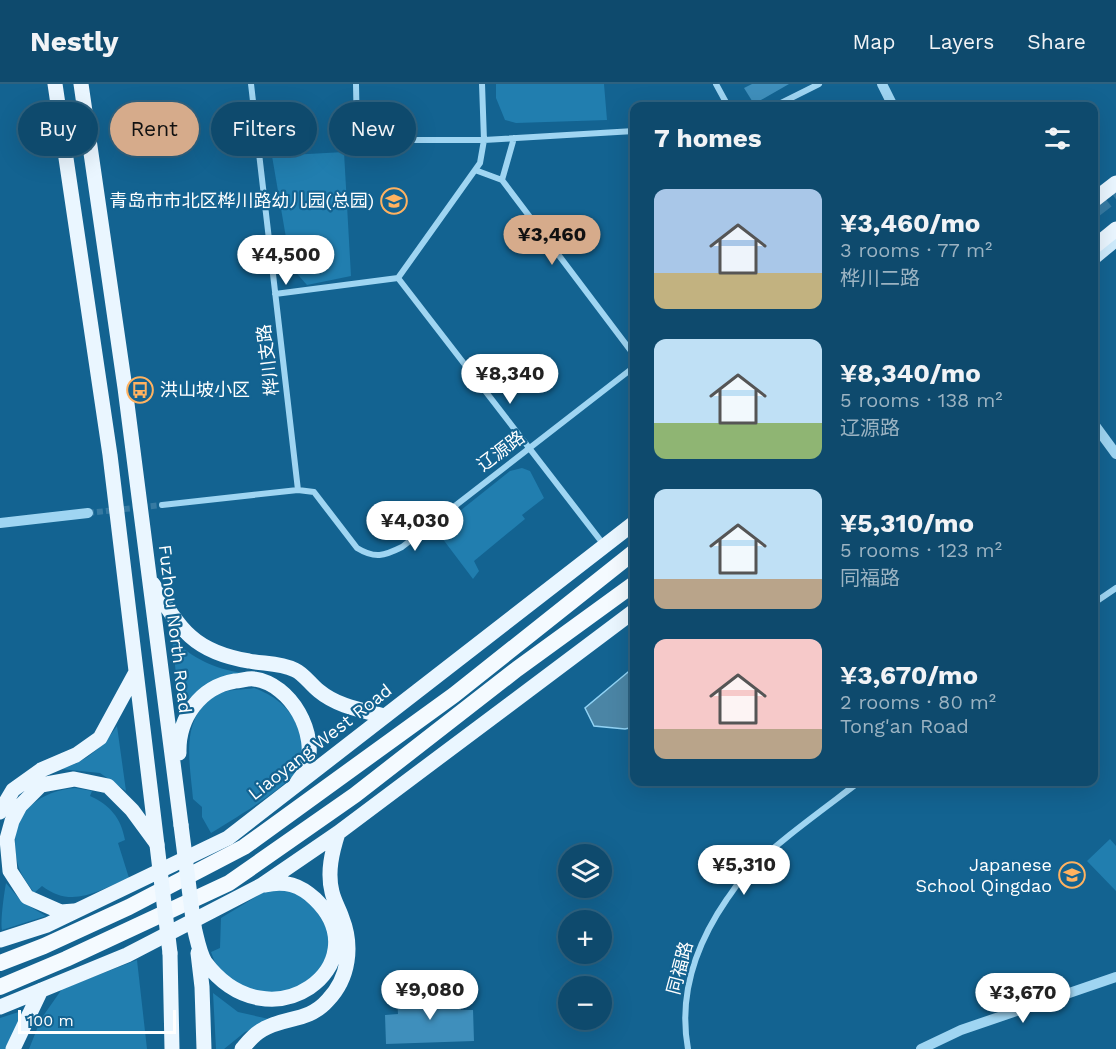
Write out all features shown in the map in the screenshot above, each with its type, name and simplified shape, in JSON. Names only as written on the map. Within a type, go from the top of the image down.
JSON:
[{"type":"highway","name":"Liaoyang West Road","points":[[0,963],[44,946],[129,907],[244,847],[454,695],[630,555]]},
{"type":"highway","points":[[0,987],[229,883],[355,795],[630,587]]},
{"type":"main road","points":[[55,84],[110,455],[170,953],[172,1049]]},
{"type":"main road","name":"Fuzhou North Road","points":[[81,84],[125,388],[202,987],[204,1049]]},
{"type":"main road","points":[[1098,197],[1116,183]]},
{"type":"main road","points":[[1098,244],[1116,229]]},
{"type":"main road","points":[[1098,256],[1116,242]]},
{"type":"main road","name":"Liaoyang West Road","points":[[0,940],[47,925],[228,838],[630,526]]},
{"type":"main road","points":[[149,578],[177,625],[198,643],[225,657],[282,665],[298,671],[320,692],[345,706],[384,716]]},
{"type":"main road","points":[[0,1007],[127,955],[262,885],[338,833],[630,614]]},
{"type":"main road","points":[[0,812],[13,790],[42,770],[76,755],[100,738],[136,672]]},
{"type":"main road","points":[[181,825],[178,737],[192,705],[218,684],[254,679],[279,689],[300,714],[309,741],[306,768],[290,792]]},
{"type":"main road","points":[[80,910],[61,912],[27,897],[10,871],[7,839],[12,821],[20,806],[41,785],[74,779],[108,786],[132,810],[157,845]]},
{"type":"main road","points":[[242,1049],[262,1029],[300,1019],[319,1008],[336,990],[345,973],[348,958],[346,932],[332,893],[330,879],[333,849],[338,833]]},
{"type":"main road","points":[[194,927],[204,960],[226,991],[238,1000],[252,1007],[266,1009],[279,1009],[302,1001],[317,990],[330,971],[336,942],[332,923],[318,901],[290,883],[262,885]]},
{"type":"main road","points":[[14,1049],[40,990]]},
{"type":"street","name":"桦川支路","points":[[251,84],[298,490]]},
{"type":"street","points":[[356,84],[357,136],[361,140],[484,140],[630,131]]},
{"type":"street","points":[[275,294],[398,278],[480,163],[484,140],[482,84]]},
{"type":"street","points":[[716,84],[726,102]]},
{"type":"street","points":[[783,102],[819,84]]},
{"type":"street","points":[[882,84],[891,102]]},
{"type":"street","points":[[502,180],[514,138]]},
{"type":"street","points":[[475,170],[502,180],[630,350]]},
{"type":"street","points":[[398,278],[529,450],[605,545]]},
{"type":"street","name":"辽源路","points":[[298,490],[314,492],[357,549],[384,557],[402,547],[630,370]]},
{"type":"street","points":[[1098,429],[1116,454]]},
{"type":"street","points":[[162,505],[298,490]]},
{"type":"street","points":[[0,523],[88,513]]},
{"type":"street","points":[[1098,600],[1116,588]]},
{"type":"street","name":"同福路","points":[[688,1049],[684,1013],[689,978],[700,944],[720,909],[744,875],[854,786]]},
{"type":"street","points":[[921,1049],[961,1030],[1116,977]]},
{"type":"shaded area","points":[[496,84],[604,84],[607,120],[516,123],[505,120],[496,98]]},
{"type":"shaded area","points":[[317,154],[344,156],[351,276],[307,285],[291,267],[272,156],[317,156]]},
{"type":"shaded area","points":[[522,468],[530,471],[544,498],[522,515],[525,519],[474,561],[479,571],[473,579],[436,530],[510,471]]},
{"type":"shaded area","points":[[172,638],[188,652],[204,661],[242,673],[224,678],[200,690],[180,710]]},
{"type":"shaded area","points":[[630,670],[630,728],[594,726],[585,708]]},
{"type":"shaded area","points":[[254,688],[274,698],[294,719],[302,739],[302,762],[297,771],[276,790],[211,833],[202,817],[202,807],[193,799],[189,754],[192,726],[198,713],[207,702],[221,693]]},
{"type":"shaded area","points":[[117,726],[126,791],[100,773],[61,769],[93,753]]},
{"type":"shaded area","points":[[75,788],[92,791],[90,796],[114,813],[121,825],[125,840],[118,843],[129,878],[85,896],[64,896],[53,893],[42,886],[34,893],[18,865],[15,849],[19,822],[35,802],[46,795]]},
{"type":"shaded area","points":[[1110,839],[1116,846],[1116,891],[1087,861]]},
{"type":"shaded area","points":[[6,883],[22,902],[46,916],[2,930]]},
{"type":"shaded area","points":[[280,887],[310,900],[329,932],[327,967],[283,1004],[220,976],[211,952],[220,948],[221,918],[269,889]]},
{"type":"shaded area","points":[[137,960],[147,1049],[29,1049],[41,1019],[62,989]]},
{"type":"shaded area","points":[[213,993],[238,1012],[273,1020],[245,1032],[224,1049],[216,1049]]},
{"type":"shaded area","points":[[28,1009],[9,1049],[0,1049],[0,1018]]},
{"type":"building","points":[[752,84],[789,84],[758,102],[753,102],[744,88]]},
{"type":"building","points":[[460,996],[461,1010],[473,1010],[474,1041],[386,1044],[385,1015],[398,1014],[397,998]]},
{"type":"tunnel","points":[[1098,207],[1116,193]]},
{"type":"tunnel","points":[[88,513],[162,505]]},
{"type":"place","name":"青岛市市北区桦川路幼儿园(总园)","points":[[394,201]]},
{"type":"place","name":"洪山坡小区","points":[[140,390]]},
{"type":"place","name":"Japanese School Qingdao","points":[[1072,875]]}]
